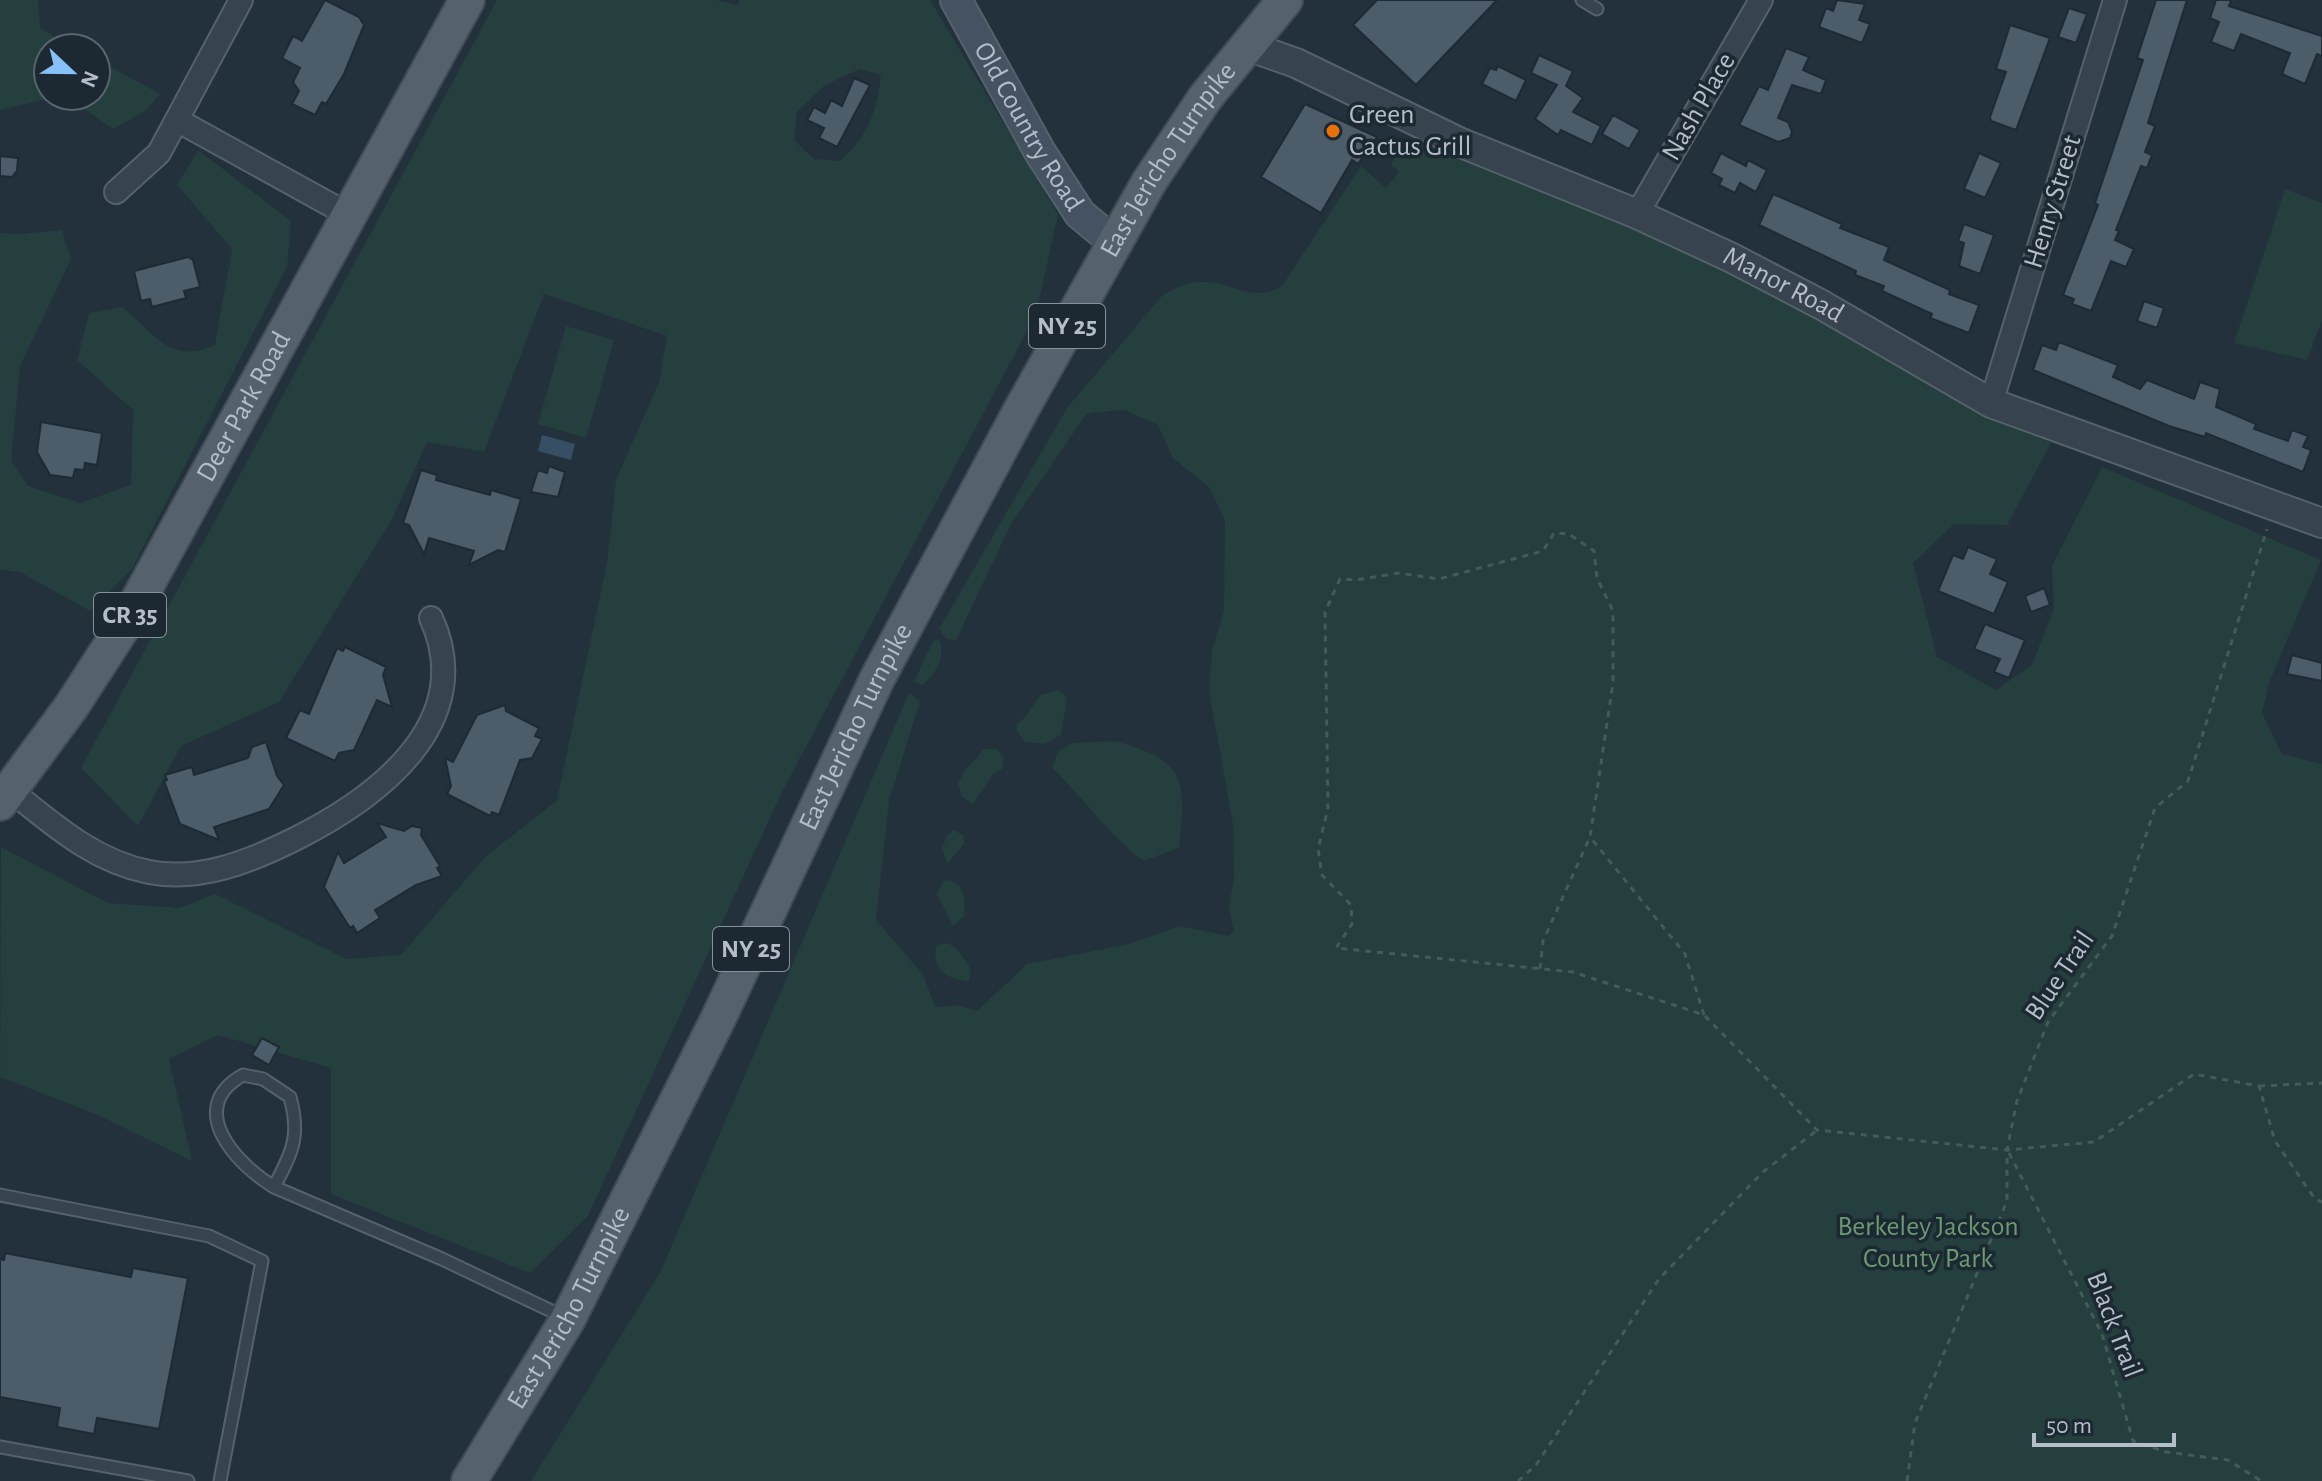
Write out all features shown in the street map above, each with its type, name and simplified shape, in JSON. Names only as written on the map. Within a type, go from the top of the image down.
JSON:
[{"type":"main road","name":"Deer Park Road","points":[[5,796],[71,707],[128,619],[467,0]]},
{"type":"main road","name":"Old Country Road","points":[[956,0],[1040,152],[1080,214],[1114,242]]},
{"type":"main road","name":"East Jericho Turnpike","points":[[469,1481],[568,1319],[719,1017],[877,679],[1114,242],[1149,182],[1245,45],[1285,0]]},
{"type":"street","points":[[116,192],[159,153],[241,0]]},
{"type":"street","name":"Nash Place","points":[[1637,214],[1761,0]]},
{"type":"street","name":"Henry Street","points":[[1991,403],[2115,0]]},
{"type":"street","name":"Manor Road","points":[[1245,45],[1296,63],[1459,142],[1637,214],[1822,305],[1991,403],[2322,523]]},
{"type":"street","points":[[177,120],[349,215]]},
{"type":"street","points":[[5,796],[83,847],[106,859],[149,872],[206,872],[257,858],[377,791],[419,742],[437,707],[445,674],[442,641],[431,618]]},
{"type":"lane","points":[[1582,0],[1597,9]]},
{"type":"lane","points":[[274,1187],[294,1149],[297,1121],[290,1097],[263,1079],[243,1075],[227,1084],[219,1098],[218,1122],[226,1145],[250,1173],[274,1187],[442,1259],[568,1319]]},
{"type":"lane","points":[[0,1195],[209,1236],[262,1261],[220,1481]]},
{"type":"lane","points":[[0,1447],[186,1481]]},
{"type":"path","name":"Blue Trail","points":[[1907,1481],[1915,1423],[2007,1201],[2007,1150],[2017,1101],[2048,1022],[2112,936],[2155,808],[2188,781],[2274,506]]},
{"type":"path","points":[[1540,969],[1543,941],[1590,837],[1613,683],[1613,611],[1597,578],[1594,551],[1569,534],[1554,533],[1543,551],[1439,579],[1398,573],[1357,580],[1340,579],[1325,612],[1328,808],[1318,849],[1322,875],[1351,905],[1352,924],[1336,948],[1540,969],[1573,972],[1704,1015]]},
{"type":"path","points":[[1590,837],[1685,954],[1704,1015],[1817,1130],[2007,1150],[2094,1142],[2194,1074],[2259,1086],[2322,1083]]},
{"type":"path","points":[[2259,1086],[2275,1141],[2315,1199],[2322,1202]]},
{"type":"path","points":[[1518,1481],[1536,1465],[1659,1279],[1763,1172],[1817,1130]]},
{"type":"path","name":"Black Trail","points":[[2007,1150],[2102,1334],[2133,1441],[2166,1452],[2228,1460],[2261,1481]]},
{"type":"green space","points":[[0,0],[38,0],[40,28],[47,32],[32,32],[32,103],[0,110]]},
{"type":"green space","points":[[497,0],[716,0],[739,5],[739,0],[930,0],[1058,214],[1036,314],[780,796],[588,1216],[530,1273],[331,1194],[331,1068],[218,1035],[169,1059],[192,1161],[98,1115],[0,1077],[1,847],[108,903],[179,908],[215,894],[346,959],[401,955],[484,858],[557,800],[607,563],[616,480],[659,382],[667,336],[544,294],[484,452],[427,442],[392,519],[279,702],[181,746],[138,826],[81,768]],"holes":[[[860,69],[881,75],[870,122],[857,143],[840,161],[814,159],[794,140],[797,112],[825,85]]]},
{"type":"green space","points":[[112,68],[160,94],[145,111],[113,129],[89,112],[112,112]]},
{"type":"green space","name":"Berkeley Jackson County Park","points":[[1417,139],[1683,250],[1759,286],[1962,403],[2051,443],[2007,525],[1954,524],[1913,563],[1937,657],[1996,690],[2032,665],[2054,608],[2052,566],[2102,467],[2321,560],[2269,683],[2262,713],[2282,754],[2322,764],[2322,1481],[531,1481],[661,1271],[909,693],[920,701],[889,801],[876,920],[923,974],[935,1007],[958,1005],[977,1011],[1027,964],[1129,944],[1180,926],[1228,936],[1234,932],[1229,906],[1234,877],[1233,824],[1209,691],[1212,649],[1224,611],[1225,520],[1209,487],[1173,458],[1158,425],[1124,410],[1087,413],[1011,524],[956,640],[946,639],[939,629],[1067,408],[1161,297],[1180,286],[1197,282],[1254,293],[1268,292],[1282,286],[1361,166],[1386,188],[1399,172],[1391,164],[1400,149]]},
{"type":"green space","points":[[198,150],[291,221],[287,267],[132,569],[90,611],[20,572],[0,570],[0,233],[62,230],[71,259],[20,366],[11,461],[28,486],[80,503],[131,485],[133,410],[77,360],[89,313],[123,307],[154,336],[175,349],[200,350],[215,345],[232,249],[177,185]]},
{"type":"green space","points":[[2285,189],[2322,203],[2322,320],[2307,360],[2234,343]]},
{"type":"green space","points":[[566,326],[614,340],[586,438],[538,424]]},
{"type":"green space","points":[[939,639],[941,652],[936,670],[923,685],[914,682],[933,641]]},
{"type":"green space","points":[[1058,690],[1067,697],[1061,735],[1044,744],[1025,742],[1017,731],[1017,724],[1040,695]]},
{"type":"green space","points":[[1115,741],[1156,756],[1169,765],[1177,776],[1182,805],[1179,848],[1143,861],[1052,768],[1058,751],[1073,743]]},
{"type":"green space","points":[[984,749],[997,749],[1004,759],[1002,769],[993,774],[973,804],[962,797],[958,784],[964,771]]},
{"type":"green space","points":[[954,830],[964,836],[964,844],[948,863],[942,849],[946,836]]},
{"type":"green space","points":[[944,880],[957,883],[964,897],[964,916],[953,926],[937,894]]},
{"type":"green space","points":[[948,943],[957,949],[971,969],[969,981],[947,975],[938,966],[937,945]]},
{"type":"water","points":[[542,435],[575,444],[571,460],[538,451]]},
{"type":"building","points":[[325,0],[359,17],[364,25],[344,74],[326,104],[322,102],[315,115],[292,104],[299,91],[293,82],[300,68],[282,58],[293,36],[302,41]]},
{"type":"building","points":[[1377,0],[1497,0],[1416,85],[1353,25]]},
{"type":"building","points":[[1837,0],[1865,4],[1859,20],[1870,24],[1862,43],[1819,27],[1826,8],[1833,11]]},
{"type":"building","points":[[2156,0],[2187,0],[2148,123],[2155,126],[2145,152],[2152,155],[2147,168],[2141,166],[2116,230],[2119,231],[2115,240],[2134,249],[2126,267],[2111,261],[2091,311],[2072,304],[2074,299],[2063,295],[2098,205],[2095,203],[2143,60],[2137,58]]},
{"type":"building","points":[[2216,0],[2231,0],[2229,6],[2322,36],[2322,56],[2317,54],[2305,84],[2282,74],[2290,53],[2241,34],[2234,51],[2211,42],[2219,22],[2210,18]]},
{"type":"building","points":[[2069,8],[2087,14],[2076,43],[2058,37]]},
{"type":"building","points":[[2010,25],[2050,38],[2016,130],[1991,121],[1990,117],[2006,72],[1996,69]]},
{"type":"building","points":[[1786,48],[1809,57],[1803,70],[1826,80],[1821,94],[1792,85],[1778,118],[1788,122],[1792,132],[1790,138],[1778,142],[1739,125],[1759,86],[1768,90]]},
{"type":"building","points":[[1539,55],[1573,71],[1566,86],[1583,98],[1573,112],[1601,126],[1592,145],[1561,130],[1558,135],[1535,119],[1557,85],[1531,73]]},
{"type":"building","points":[[1498,66],[1526,80],[1516,101],[1482,84],[1490,68],[1496,70]]},
{"type":"building","points":[[854,78],[870,85],[837,147],[819,138],[824,128],[807,120],[814,107],[825,113],[831,100],[842,106]]},
{"type":"building","points":[[1305,104],[1377,137],[1358,164],[1352,160],[1321,213],[1261,177]]},
{"type":"building","points":[[1613,115],[1640,130],[1629,149],[1602,134]]},
{"type":"building","points":[[1721,153],[1746,166],[1748,160],[1767,170],[1756,192],[1740,183],[1735,193],[1719,185],[1722,179],[1711,173]]},
{"type":"building","points":[[1979,153],[2001,163],[1985,198],[1964,189]]},
{"type":"building","points":[[0,156],[18,158],[17,171],[12,177],[0,176]]},
{"type":"building","points":[[1773,194],[1842,224],[1840,228],[1889,247],[1884,260],[1950,290],[1949,294],[1979,305],[1969,333],[1930,318],[1932,314],[1882,291],[1884,286],[1855,275],[1856,271],[1759,225]]},
{"type":"building","points":[[1964,224],[1994,235],[1980,274],[1959,266],[1964,243],[1958,241]]},
{"type":"building","points":[[188,257],[193,260],[200,287],[184,291],[186,298],[152,307],[150,299],[141,301],[134,271]]},
{"type":"building","points":[[2144,301],[2164,308],[2157,328],[2137,321]]},
{"type":"building","points":[[2059,342],[2118,365],[2113,377],[2140,389],[2147,380],[2194,399],[2200,382],[2220,389],[2216,407],[2256,424],[2254,429],[2288,441],[2292,430],[2308,436],[2303,447],[2311,450],[2303,472],[2206,433],[2205,437],[2169,426],[2033,370],[2042,345],[2056,350]]},
{"type":"building","points":[[41,422],[102,433],[97,465],[85,463],[84,470],[75,469],[73,478],[50,475],[37,452]]},
{"type":"building","points":[[549,466],[565,472],[558,497],[531,492],[538,470],[547,473]]},
{"type":"building","points":[[421,470],[437,475],[436,480],[490,495],[491,490],[521,499],[505,552],[498,550],[469,565],[474,551],[429,538],[424,554],[409,525],[403,523]]},
{"type":"building","points":[[1968,547],[1997,559],[1990,574],[2008,582],[1994,614],[1938,591],[1953,555],[1963,559]]},
{"type":"building","points":[[2044,588],[2050,605],[2031,612],[2025,596]]},
{"type":"building","points":[[1985,624],[2025,640],[2009,678],[1994,672],[2000,659],[1974,649]]},
{"type":"building","points":[[345,647],[386,667],[383,675],[392,707],[377,700],[354,750],[339,753],[335,761],[286,738],[300,710],[309,714],[337,648],[343,651]]},
{"type":"building","points":[[2292,655],[2322,663],[2322,681],[2287,674]]},
{"type":"building","points":[[505,705],[506,711],[539,728],[535,736],[542,739],[532,758],[520,760],[499,815],[492,812],[490,816],[447,794],[451,786],[445,758],[453,762],[477,715]]},
{"type":"building","points":[[266,742],[277,776],[284,785],[269,809],[214,827],[219,840],[180,824],[164,781],[167,780],[165,775],[192,767],[194,775],[248,758],[252,747]]},
{"type":"building","points":[[377,823],[404,831],[412,826],[422,828],[421,835],[440,866],[437,868],[442,876],[416,885],[375,910],[380,918],[357,933],[353,926],[350,928],[324,887],[338,852],[344,863],[386,837]]},
{"type":"building","points":[[262,1038],[279,1047],[269,1065],[252,1055]]},
{"type":"building","points":[[5,1253],[131,1277],[133,1268],[188,1278],[159,1429],[97,1418],[94,1434],[57,1427],[60,1408],[0,1397],[0,1259],[4,1260]]},
{"type":"place","name":"Green Cactus Grill","points":[[1333,131]]}]
